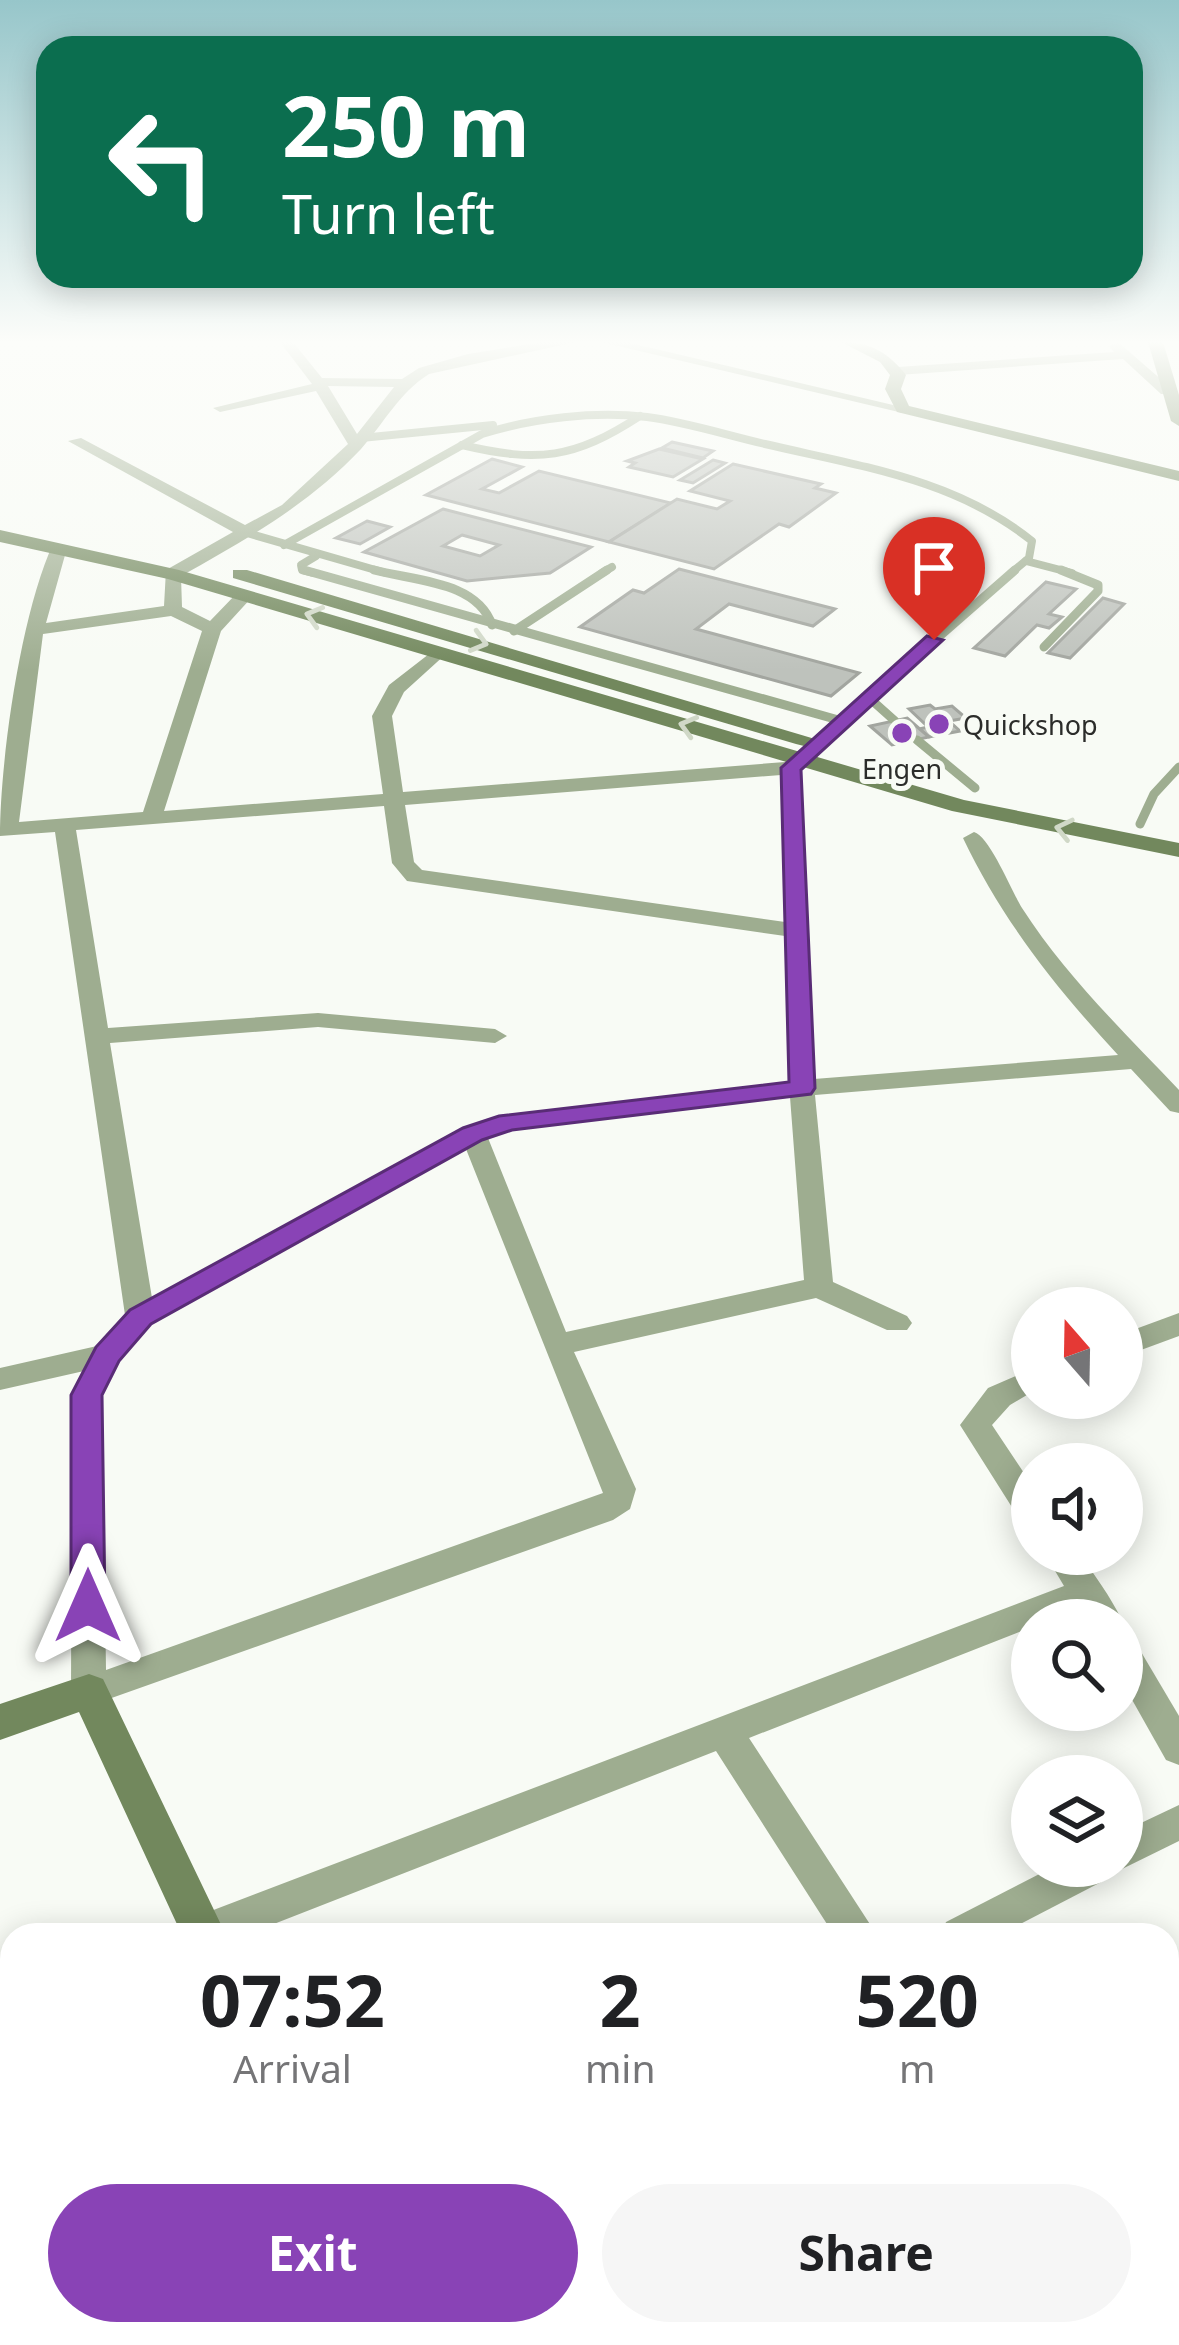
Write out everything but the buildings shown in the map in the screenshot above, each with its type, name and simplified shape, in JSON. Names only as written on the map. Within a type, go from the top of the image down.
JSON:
[{"type":"street","points":[[96,451],[248,533]]},
{"type":"street","points":[[172,574],[288,508],[348,451]]},
{"type":"street","points":[[1078,451],[1179,476]]},
{"type":"street","points":[[0,520],[196,562],[975,788],[1179,832]]},
{"type":"street","points":[[0,536],[172,574],[795,763],[960,806],[1179,850]]},
{"type":"street","points":[[59,548],[35,630],[4,829],[795,763]]},
{"type":"street","points":[[172,574],[173,610]]},
{"type":"street","points":[[152,816],[212,628],[244,596]]},
{"type":"street","points":[[35,630],[173,610],[212,628]]},
{"type":"street","points":[[438,653],[396,689],[382,716],[390,798],[403,863],[415,876],[798,932]]},
{"type":"street","points":[[795,763],[802,1088],[819,1287]]},
{"type":"street","points":[[64,824],[140,1317]]},
{"type":"street","points":[[974,838],[988,872],[1035,945],[1179,1106]]},
{"type":"street","points":[[94,1037],[318,1020],[495,1036]]},
{"type":"street","points":[[199,1923],[89,1691],[87,1395],[107,1355],[140,1317],[473,1134],[546,1114],[1138,1061]]},
{"type":"street","points":[[0,1721],[614,1506],[620,1489],[556,1345],[473,1134]]},
{"type":"street","points":[[556,1345],[819,1287],[897,1323]]},
{"type":"street","points":[[1143,1338],[1179,1324]]},
{"type":"street","points":[[0,1379],[107,1355]]},
{"type":"street","points":[[1011,1387],[986,1407],[976,1425],[1011,1479]]},
{"type":"street","points":[[232,1923],[723,1730],[1011,1635]]},
{"type":"street","points":[[1143,1686],[1179,1749]]},
{"type":"street","points":[[723,1730],[848,1923]]},
{"type":"street","points":[[1143,1840],[1179,1822]]},
{"type":"street","points":[[983,1923],[1053,1887]]},
{"type":"lane","points":[[284,545],[452,451]]},
{"type":"lane","points":[[486,451],[554,459],[573,451]]},
{"type":"lane","points":[[793,451],[938,485],[1022,531],[1033,546],[1025,561],[795,763]]},
{"type":"lane","points":[[248,533],[316,556],[473,595],[486,607],[492,625]]},
{"type":"lane","points":[[316,556],[302,565],[302,571],[842,721]]},
{"type":"lane","points":[[1025,561],[1098,585],[1098,591],[1044,647]]},
{"type":"lane","points":[[514,631],[612,567]]},
{"type":"lane","points":[[867,696],[896,721]]},
{"type":"lane","points":[[917,740],[975,788]]},
{"type":"lane","points":[[1140,824],[1154,794],[1179,767]]},
{"type":"place","name":"Quickshop","points":[[939,724]]},
{"type":"place","name":"Engen","points":[[902,733]]},
{"type":"route","points":[[88,1606],[87,1395],[107,1355],[140,1317],[473,1134],[546,1114],[802,1088],[791,768],[934,640]]}]
